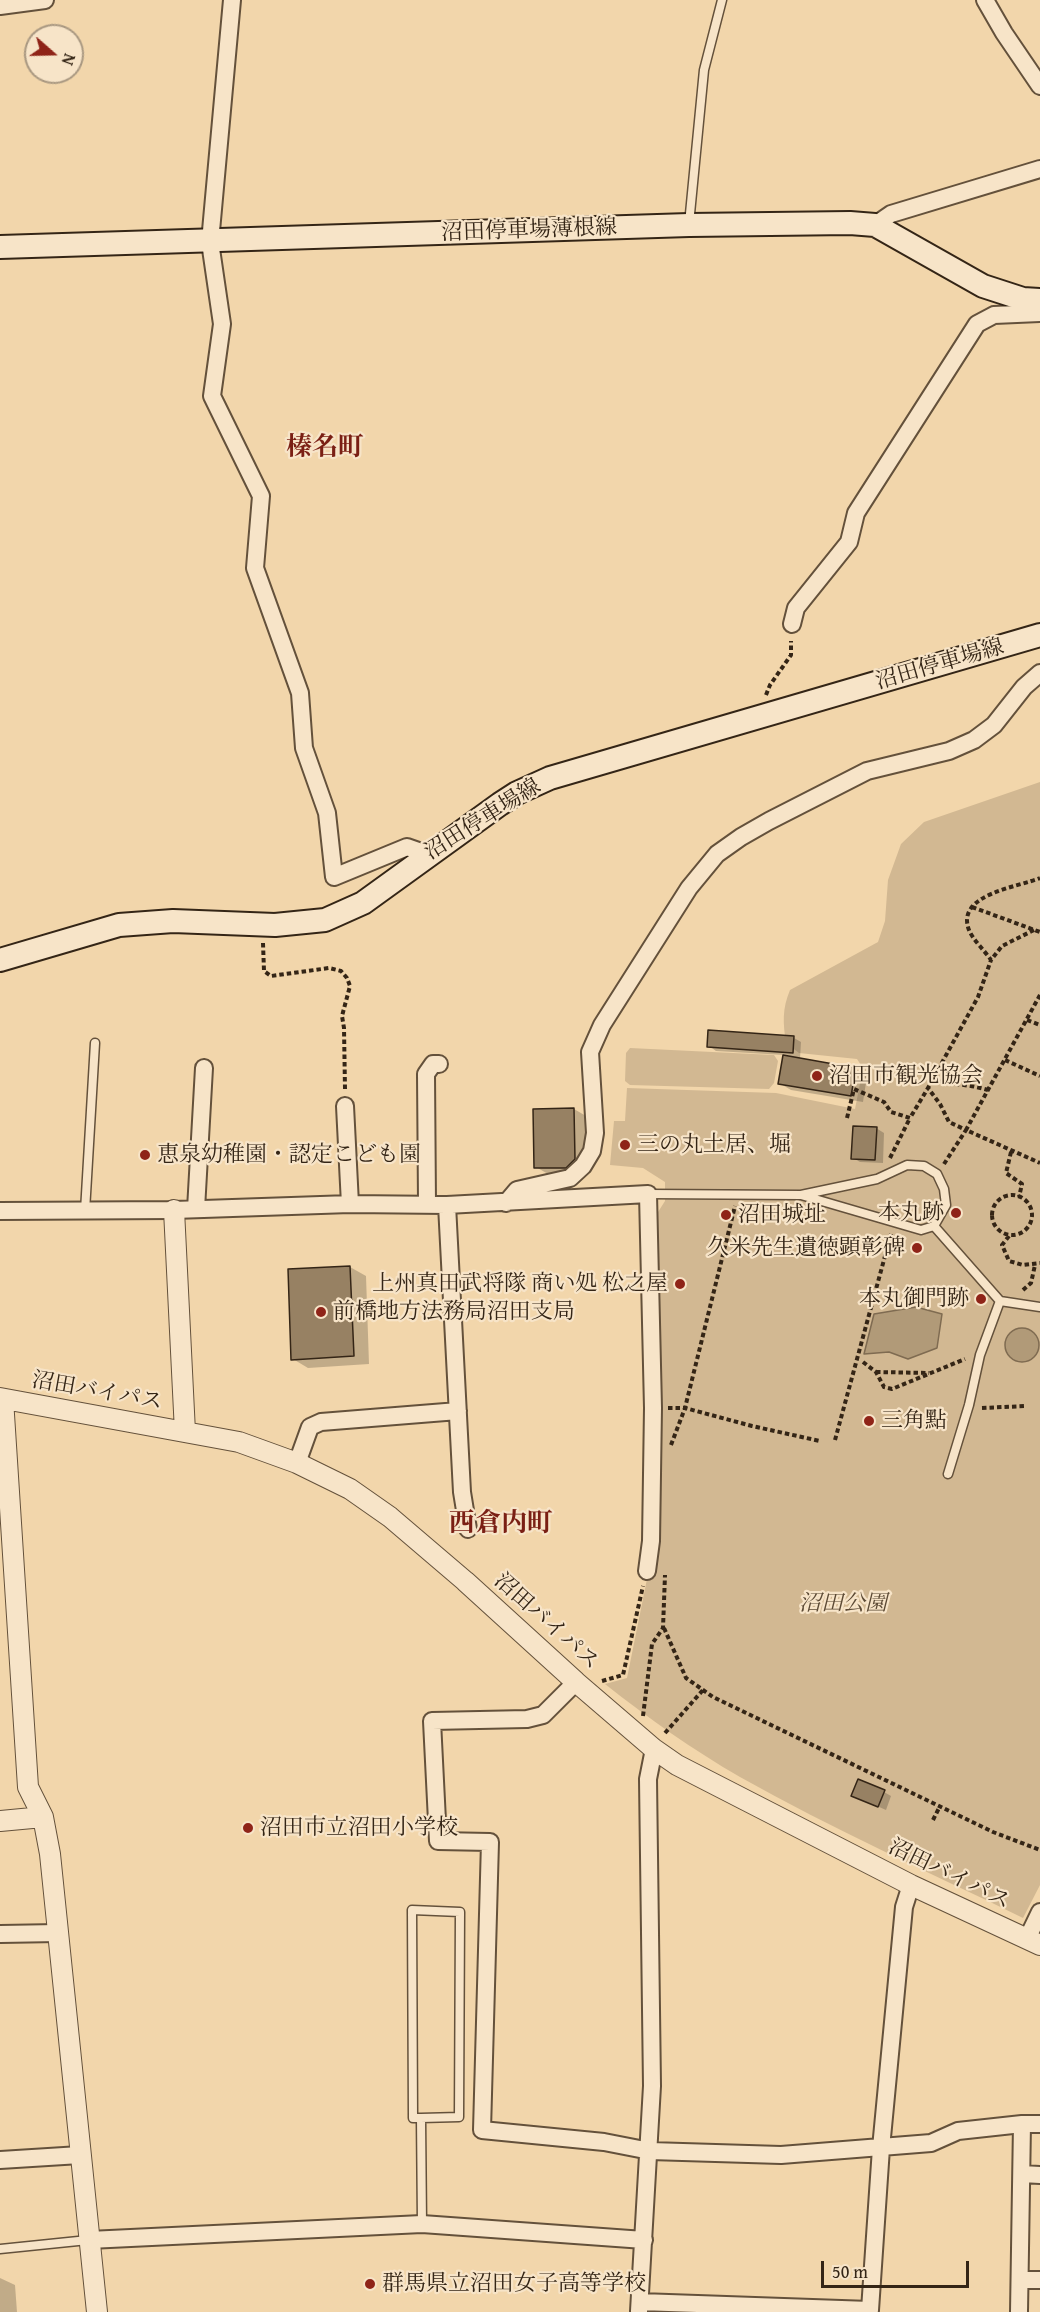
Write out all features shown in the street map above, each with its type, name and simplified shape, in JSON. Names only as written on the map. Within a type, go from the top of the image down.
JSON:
[{"type":"main road","name":"沼田停車場薄根線","points":[[0,247],[689,225],[850,223],[875,225],[983,286],[1023,299],[1040,300]]},
{"type":"main road","name":"沼田停車場線","points":[[0,960],[119,925],[173,921],[275,925],[325,920],[363,903],[428,854],[517,793],[550,778],[1040,635]]},
{"type":"street","points":[[0,6],[45,0]]},
{"type":"street","points":[[232,0],[210,242],[222,324],[212,396],[261,496],[255,568],[300,693],[304,748],[327,813],[334,877],[407,847],[428,854]]},
{"type":"street","points":[[985,0],[1040,86]]},
{"type":"street","points":[[875,225],[891,214],[1040,169]]},
{"type":"street","points":[[792,624],[796,608],[849,542],[856,513],[977,324],[994,315],[1040,313]]},
{"type":"street","points":[[506,1203],[517,1190],[570,1178],[583,1166],[592,1151],[595,1133],[590,1052],[602,1025],[689,888],[717,854],[769,821],[867,771],[949,751],[974,740],[994,725],[1024,687],[1040,673]]},
{"type":"street","points":[[427,1203],[426,1074],[433,1064],[439,1064]]},
{"type":"street","points":[[196,1209],[204,1068]]},
{"type":"street","points":[[345,1106],[350,1204]]},
{"type":"street","points":[[0,1211],[174,1210],[350,1204],[447,1205],[648,1194],[653,1408],[652,1521],[647,1571]]},
{"type":"street","points":[[447,1205],[462,1492],[468,1529]]},
{"type":"street","points":[[174,1210],[185,1432]]},
{"type":"street","points":[[2,1399],[28,1787],[43,1817],[50,1854],[97,2312]]},
{"type":"street","name":"沼田バイパス","points":[[2,1399],[239,1442],[297,1463],[350,1489],[390,1517],[465,1581],[576,1682],[660,1741],[677,1765],[911,1885],[1034,1942]]},
{"type":"street","points":[[297,1463],[310,1427],[321,1422],[458,1411]]},
{"type":"street","points":[[576,1682],[543,1715],[527,1719],[432,1721],[438,1841],[490,1842],[483,2130],[604,2142],[650,2151],[781,2155],[931,2143],[958,2131],[1040,2124]]},
{"type":"street","points":[[660,1741],[648,1779],[652,2086],[640,2307],[871,2311],[881,2148],[904,1907],[911,1885]]},
{"type":"street","points":[[0,1821],[43,1817]]},
{"type":"street","points":[[1034,1942],[1040,1912]]},
{"type":"street","points":[[0,1934],[58,1933]]},
{"type":"street","points":[[1020,2312],[1022,2124]]},
{"type":"street","points":[[0,2160],[80,2155]]},
{"type":"street","points":[[1022,2174],[1040,2175]]},
{"type":"street","points":[[89,2240],[422,2224],[644,2240]]},
{"type":"street","points":[[1021,2280],[1040,2280]]},
{"type":"lane","points":[[689,225],[704,70],[722,0]]},
{"type":"lane","points":[[85,1211],[95,1043]]},
{"type":"lane","points":[[648,1194],[801,1195],[877,1179],[907,1165],[924,1166],[938,1174],[944,1189],[946,1205],[933,1227],[921,1230],[801,1195]]},
{"type":"lane","points":[[933,1227],[1000,1301],[1040,1307]]},
{"type":"lane","points":[[948,1474],[969,1405],[980,1355],[1000,1301]]},
{"type":"lane","points":[[412,1910],[460,1912],[459,2117],[421,2118],[413,2118],[412,1910]]},
{"type":"lane","points":[[421,2118],[422,2224]]},
{"type":"lane","points":[[0,2249],[89,2240]]},
{"type":"path","points":[[756,717],[770,685],[791,655],[792,624]]},
{"type":"path","points":[[991,960],[969,930],[968,918],[972,907],[981,898],[1040,878]]},
{"type":"path","points":[[972,907],[1040,932]]},
{"type":"path","points":[[884,1176],[888,1162],[910,1118],[978,997],[991,960],[1002,946],[1034,930]]},
{"type":"path","points":[[263,941],[264,971],[271,976],[329,968],[341,971],[347,978],[350,986],[342,1016],[345,1106]]},
{"type":"path","points":[[938,1174],[966,1130],[1040,995]]},
{"type":"path","points":[[1027,1020],[1040,1025]]},
{"type":"path","points":[[1005,1060],[1040,1077]]},
{"type":"path","points":[[933,1079],[954,1085],[974,1085],[988,1090]]},
{"type":"path","points":[[928,1088],[940,1104],[949,1122],[1011,1152],[1040,1163]]},
{"type":"path","points":[[847,1118],[854,1089],[884,1102],[891,1112],[910,1118]]},
{"type":"path","points":[[1011,1152],[1006,1173],[1022,1184],[1019,1197]]},
{"type":"path","points":[[670,1449],[685,1408],[739,1194]]},
{"type":"path","points":[[1000,1301],[1028,1287],[1038,1264],[1023,1265],[1009,1261],[1002,1245],[1010,1235],[1026,1230],[1033,1215],[1027,1202],[1019,1197],[1004,1196],[998,1198],[991,1214],[992,1222],[997,1230],[1010,1235]]},
{"type":"path","points":[[835,1440],[891,1233]]},
{"type":"path","points":[[863,1362],[876,1372],[884,1387],[892,1389],[956,1362],[980,1355]]},
{"type":"path","points":[[876,1372],[929,1373]]},
{"type":"path","points":[[969,1405],[986,1410],[1026,1406]]},
{"type":"path","points":[[653,1408],[685,1408],[820,1441]]},
{"type":"path","points":[[604,1690],[595,1682],[623,1675],[647,1571]]},
{"type":"path","points":[[665,1572],[663,1628],[686,1678],[713,1697],[993,1832],[1040,1850]]},
{"type":"path","points":[[636,1713],[643,1718],[652,1644],[663,1628]]},
{"type":"path","points":[[660,1741],[703,1690]]},
{"type":"path","points":[[658,1728],[660,1741]]},
{"type":"path","points":[[660,1741],[673,1739]]},
{"type":"path","points":[[933,1820],[940,1806]]},
{"type":"green space","name":"沼田公園","points":[[1040,782],[1040,1885],[1023,1918],[845,1832],[740,1777],[671,1733],[605,1684],[627,1678],[648,1574],[653,1220],[665,1201],[665,1182],[643,1168],[610,1165],[614,1121],[625,1121],[627,1088],[776,1093],[855,1109],[863,1068],[857,1059],[799,1053],[786,1043],[784,1016],[790,990],[878,942],[885,921],[888,880],[901,844],[924,822]]},
{"type":"green space","points":[[630,1048],[774,1055],[778,1061],[774,1083],[769,1089],[630,1085],[625,1081],[626,1053]]},
{"type":"shaded area","points":[[916,1307],[942,1314],[937,1348],[908,1359],[889,1352],[864,1354],[874,1314]]},
{"type":"shaded area","points":[[1022,1328],[1034,1333],[1039,1345],[1034,1357],[1022,1362],[1010,1357],[1005,1345],[1010,1333]]},
{"type":"building","points":[[708,1030],[794,1036],[793,1053],[707,1047]]},
{"type":"building","name":"沼田市観光協会","points":[[783,1055],[856,1068],[851,1096],[778,1084]]},
{"type":"building","points":[[574,1108],[575,1159],[566,1168],[534,1168],[533,1109]]},
{"type":"building","points":[[853,1126],[877,1127],[875,1160],[851,1159]]},
{"type":"building","name":"前橋地方法務局沼田支局","points":[[350,1266],[354,1356],[291,1360],[288,1269]]},
{"type":"building","points":[[858,1779],[885,1790],[878,1807],[851,1796]]},
{"type":"place","name":"沼田市観光協会","points":[[817,1076]]},
{"type":"place","name":"三の丸土居、堀","points":[[625,1145]]},
{"type":"place","name":"恵泉幼稚園・認定こども園","points":[[145,1155]]},
{"type":"place","name":"本丸跡","points":[[956,1213]]},
{"type":"place","name":"沼田城址","points":[[726,1215]]},
{"type":"place","name":"久米先生遺徳顕彰碑","points":[[917,1248]]},
{"type":"place","name":"上州真田武将隊 商い処 松之屋","points":[[680,1284]]},
{"type":"place","name":"本丸御門跡","points":[[981,1299]]},
{"type":"place","name":"前橋地方法務局沼田支局","points":[[321,1312]]},
{"type":"place","name":"三角點","points":[[869,1421]]},
{"type":"place","name":"沼田市立沼田小学校","points":[[248,1828]]},
{"type":"place","name":"群馬県立沼田女子高等学校","points":[[370,2284]]},
{"type":"district","name":"榛名町","points":[[325,448]]},
{"type":"district","name":"西倉内町","points":[[501,1524]]}]
